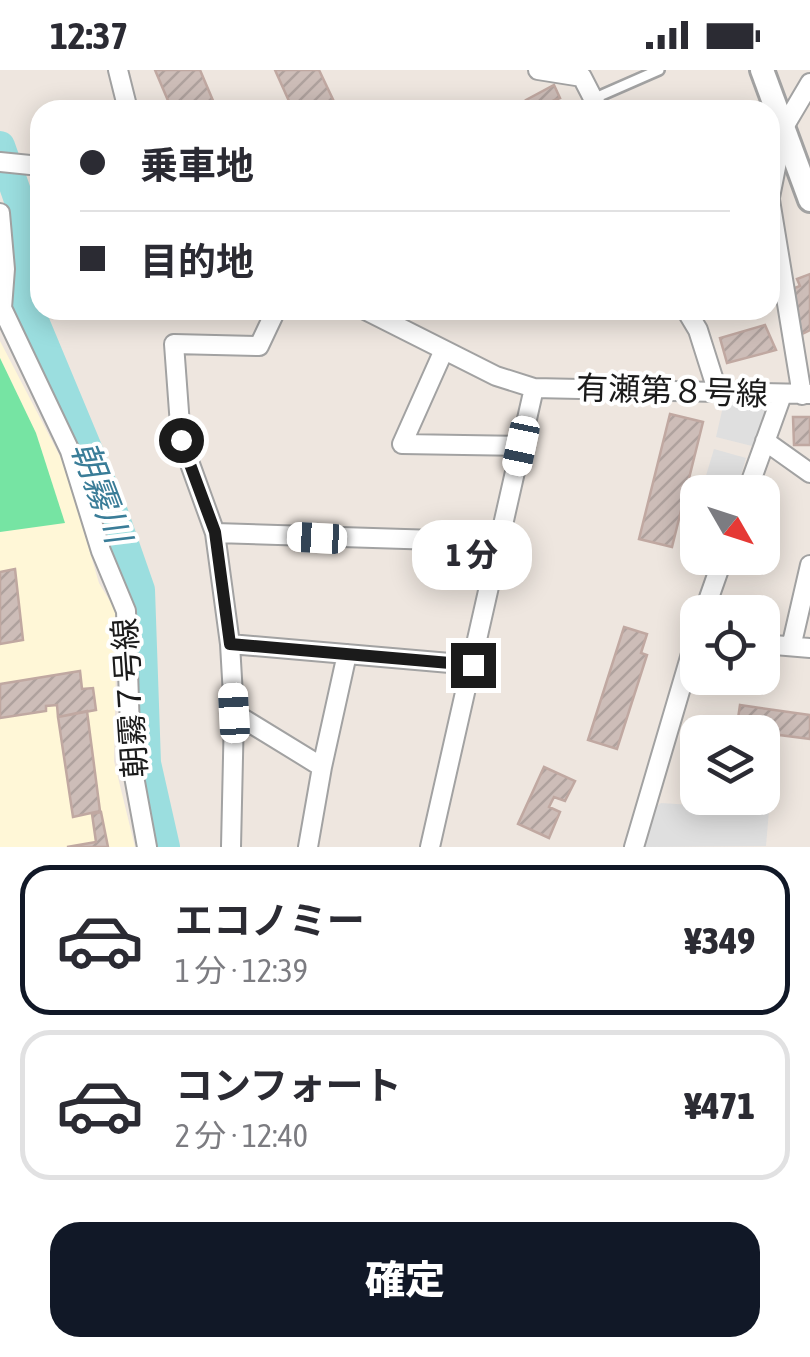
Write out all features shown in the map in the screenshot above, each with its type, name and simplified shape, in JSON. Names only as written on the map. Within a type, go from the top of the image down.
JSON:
[{"type":"street","points":[[118,70],[126,100]]},
{"type":"street","points":[[538,70],[582,77],[595,100]]},
{"type":"street","points":[[762,70],[774,100]]},
{"type":"street","points":[[780,147],[784,126],[810,82]]},
{"type":"street","points":[[780,116],[810,200]]},
{"type":"street","name":"朝霧７号線","points":[[0,213],[6,269],[2,308],[70,451],[101,552],[126,611],[131,760],[146,847]]},
{"type":"street","points":[[780,253],[806,395]]},
{"type":"street","points":[[231,847],[234,713],[230,644],[215,532],[181,440],[174,344],[259,346],[271,320]]},
{"type":"street","points":[[384,320],[534,388],[430,847]]},
{"type":"street","points":[[692,320],[717,390]]},
{"type":"street","points":[[444,350],[402,444],[521,446]]},
{"type":"street","name":"有瀬第８号線","points":[[534,388],[806,395]]},
{"type":"street","points":[[753,475],[782,394]]},
{"type":"street","points":[[765,441],[810,473]]},
{"type":"street","points":[[215,532],[500,542]]},
{"type":"street","points":[[801,646],[810,565]]},
{"type":"street","points":[[230,644],[473,665]]},
{"type":"street","points":[[308,847],[347,654]]},
{"type":"street","points":[[634,847],[680,693]]},
{"type":"street","points":[[234,713],[322,767]]},
{"type":"lane","points":[[604,100],[659,70]]},
{"type":"shaded area","points":[[0,341],[64,464],[99,583],[117,613],[114,761],[135,847],[0,847]]},
{"type":"shaded area","points":[[724,402],[771,404],[756,447],[716,437]]},
{"type":"shaded area","points":[[714,449],[746,458],[741,475],[706,475]]},
{"type":"shaded area","points":[[661,803],[680,804],[680,815],[769,815],[766,846],[644,847],[653,809]]},
{"type":"green space","points":[[0,358],[36,433],[65,523],[0,532]]},
{"type":"building","points":[[155,70],[200,70],[213,100],[168,100]]},
{"type":"building","points":[[275,70],[319,70],[333,100],[288,100]]},
{"type":"building","points":[[554,85],[560,98],[555,100],[526,100]]},
{"type":"building","points":[[810,274],[810,330],[802,334],[789,290],[800,286],[797,279]]},
{"type":"building","points":[[765,325],[776,350],[727,363],[720,338]]},
{"type":"building","points":[[670,414],[703,422],[690,475],[680,475],[680,515],[672,547],[639,539]]},
{"type":"building","points":[[793,417],[810,417],[810,445],[794,445]]},
{"type":"building","points":[[15,569],[23,640],[0,644],[0,572]]},
{"type":"building","points":[[624,627],[647,634],[641,653],[647,655],[617,749],[588,740]]},
{"type":"building","points":[[80,671],[82,689],[93,688],[96,710],[58,717],[57,705],[46,706],[46,711],[0,718],[0,684]]},
{"type":"building","points":[[740,705],[810,715],[810,739],[780,735],[780,715],[739,715]]},
{"type":"building","points":[[87,711],[100,811],[73,817],[58,717]]},
{"type":"building","points":[[544,767],[575,781],[565,801],[554,797],[549,807],[560,812],[549,838],[518,824]]},
{"type":"building","points":[[101,812],[108,847],[67,847],[96,842],[92,814]]},
{"type":"waterway","name":"朝霧川","points":[[0,146],[20,203],[24,297],[30,311]]},
{"type":"waterway","name":"朝霧川","points":[[34,320],[109,501],[140,590],[146,763],[165,847]]},
{"type":"route","points":[[181,440],[215,532],[230,644],[473,665]]}]
